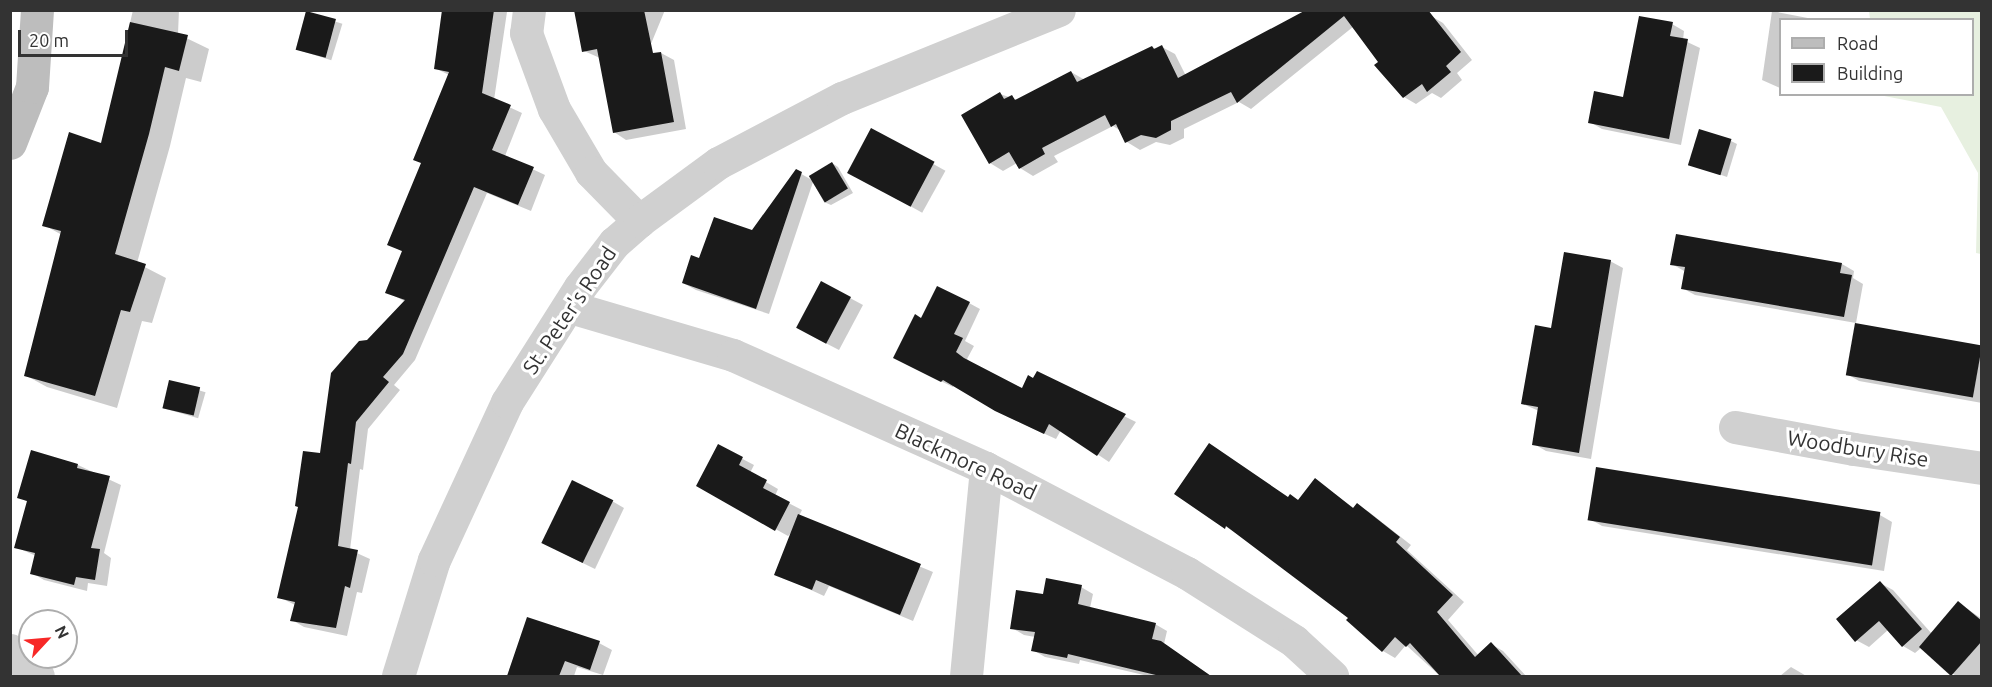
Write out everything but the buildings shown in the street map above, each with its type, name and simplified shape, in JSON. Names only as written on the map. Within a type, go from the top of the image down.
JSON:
[{"type":"main road","points":[[10,143],[32,87],[38,10]]},
{"type":"street","points":[[529,10],[526,33],[554,109],[591,172],[639,221]]},
{"type":"street","name":"St. Peter's Road","points":[[398,676],[434,560],[502,412],[570,307],[580,287],[614,243],[639,221],[718,163],[842,98],[1059,10]]},
{"type":"street","name":"Blackmore Road","points":[[570,307],[733,355],[986,468],[1187,573],[1294,641],[1332,676]]},
{"type":"street","name":"Woodbury Rise","points":[[1735,427],[1854,449],[1982,468]]},
{"type":"street","points":[[966,676],[986,468]]},
{"type":"street","points":[[10,650],[38,676]]},
{"type":"green space","points":[[1869,11],[1981,11],[1981,254],[1976,253],[1978,173],[1941,107],[1884,96],[1974,96],[1974,18],[1870,18]]}]
